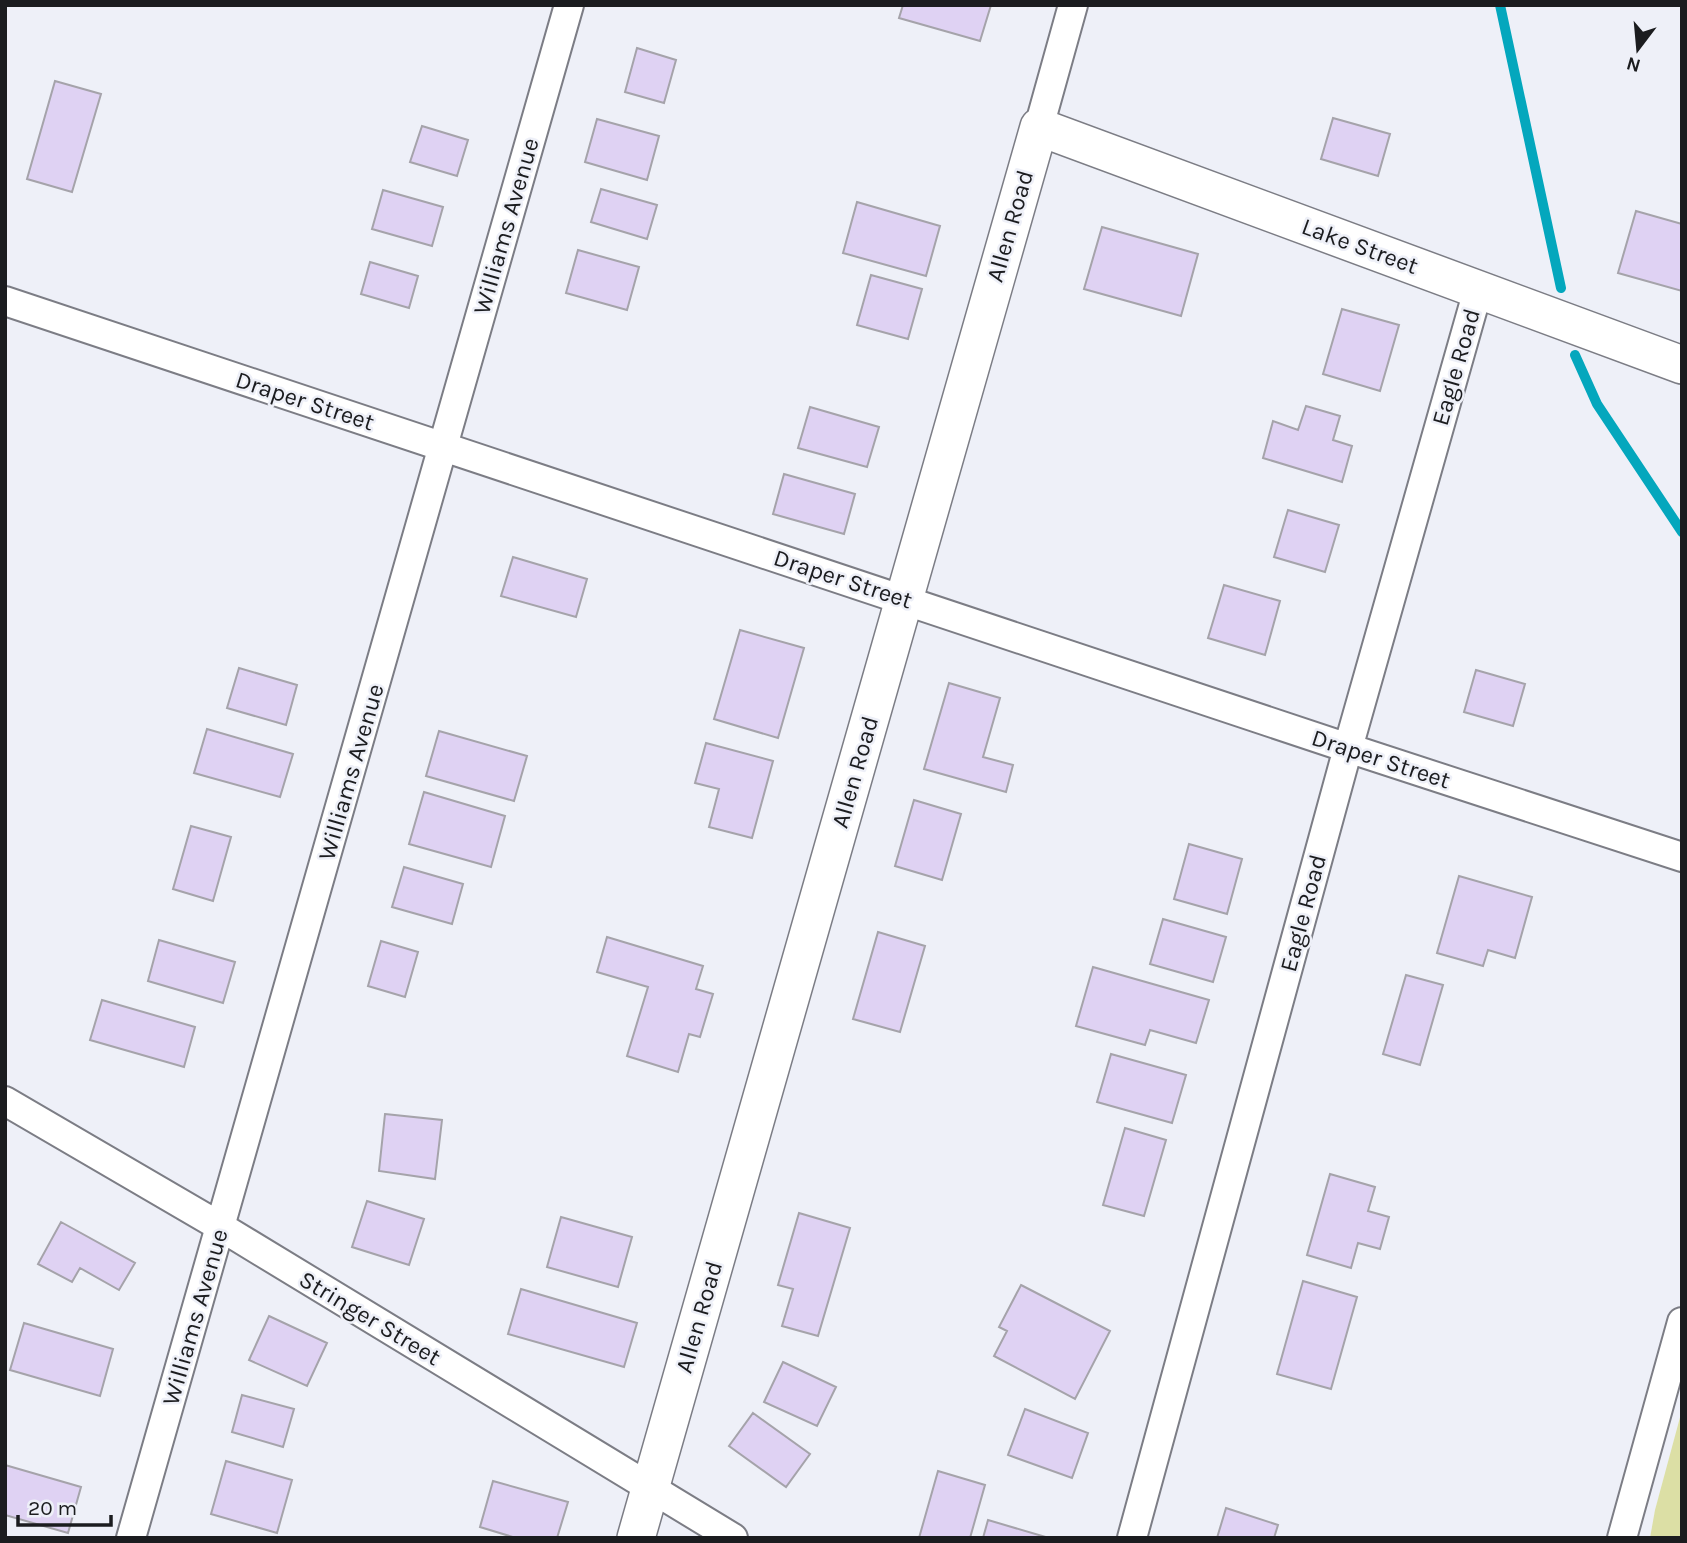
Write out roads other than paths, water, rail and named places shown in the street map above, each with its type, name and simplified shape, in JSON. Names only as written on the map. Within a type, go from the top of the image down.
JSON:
[{"type":"street","name":"Williams Avenue","points":[[131,1538],[569,5]]},
{"type":"street","name":"Allen Road","points":[[636,1538],[1073,5]]},
{"type":"street","name":"Lake Street","points":[[1039,127],[1682,365]]},
{"type":"street","name":"Eagle Road","points":[[1132,1538],[1348,748],[1478,290]]},
{"type":"street","name":"Draper Street","points":[[5,301],[1682,857]]},
{"type":"street","name":"Stringer Street","points":[[5,1101],[222,1227],[733,1538]]},
{"type":"street","points":[[1622,1538],[1682,1322]]},
{"type":"waterway","points":[[1500,5],[1561,288]]},
{"type":"waterway","points":[[1575,355],[1597,404],[1682,532]]}]
